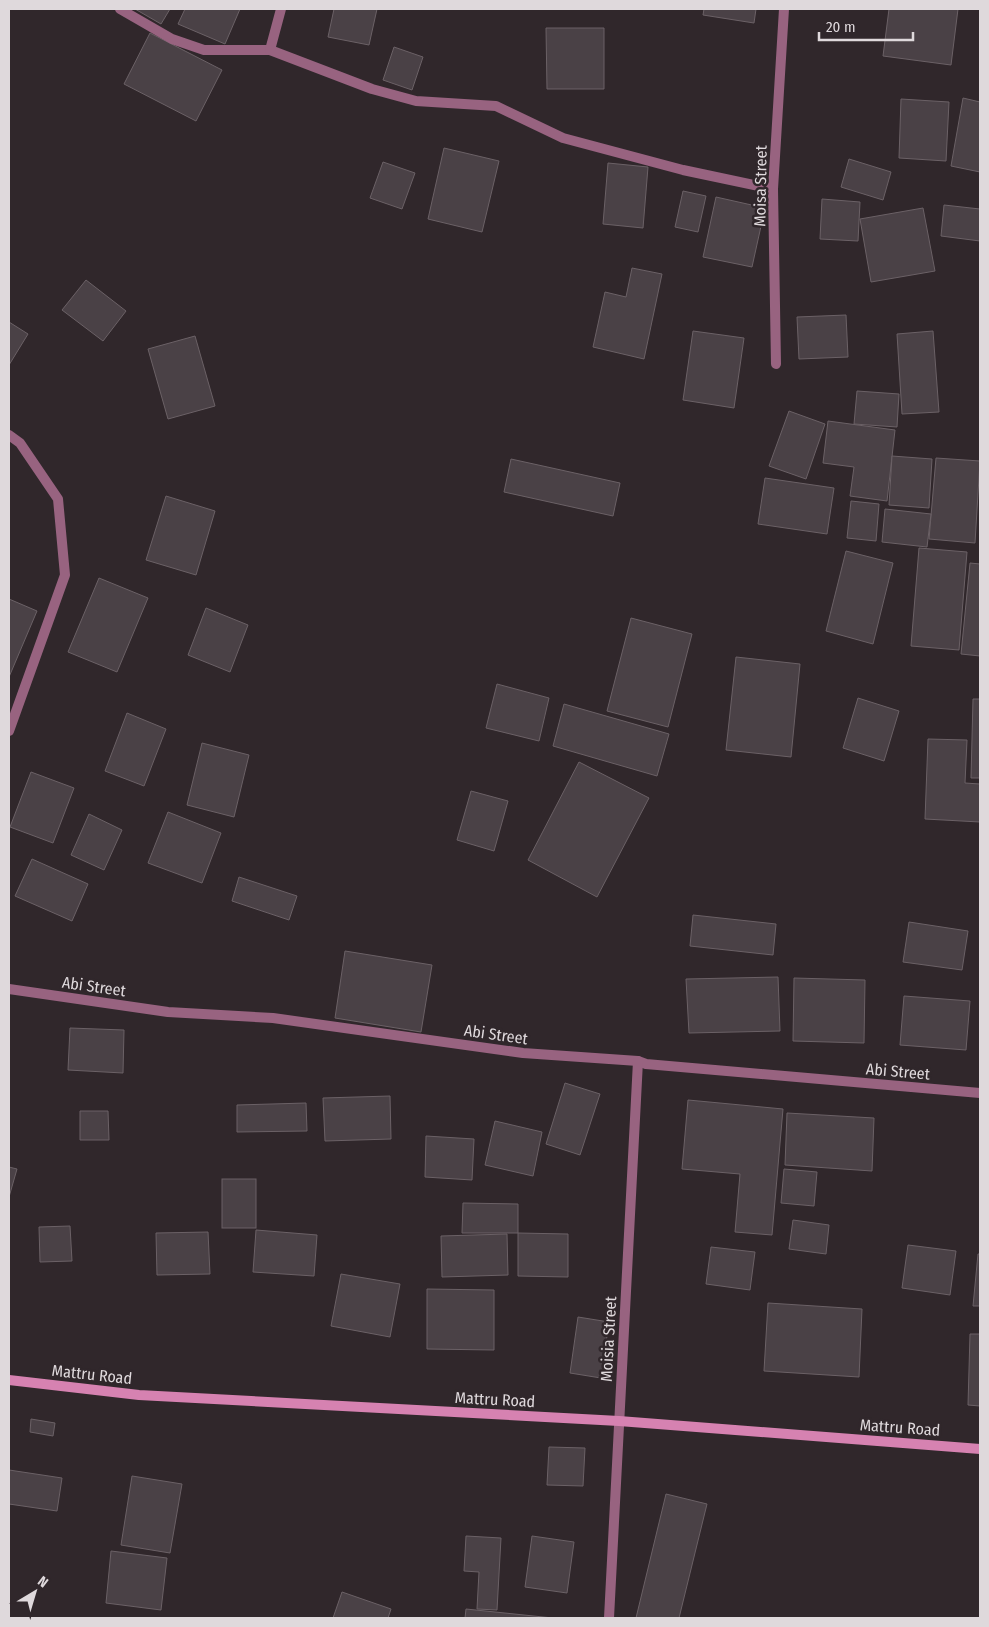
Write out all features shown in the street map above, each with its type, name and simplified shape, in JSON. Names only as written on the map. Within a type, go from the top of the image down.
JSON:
[{"type":"main road","name":"Mattru Road","points":[[9,1380],[139,1395],[619,1421],[980,1449]]},
{"type":"street","points":[[120,9],[172,39],[204,50],[270,50],[372,89],[416,100],[496,106],[564,138],[683,170],[773,189]]},
{"type":"street","points":[[270,50],[281,9]]},
{"type":"street","name":"Moisa Street","points":[[776,364],[773,189],[784,9]]},
{"type":"street","points":[[9,435],[20,443],[58,499],[66,575],[9,731]]},
{"type":"street","name":"Abi Street","points":[[9,989],[168,1012],[273,1018],[523,1053],[638,1061],[646,1064],[980,1093]]},
{"type":"street","name":"Moisia Street","points":[[609,1618],[638,1061]]},
{"type":"building","points":[[135,9],[170,9],[161,24]]},
{"type":"building","points":[[185,9],[240,9],[225,44],[178,24]]},
{"type":"building","points":[[334,9],[377,9],[369,45],[328,37]]},
{"type":"building","points":[[704,9],[756,9],[754,23],[703,15]]},
{"type":"building","points":[[889,9],[958,9],[951,65],[883,56]]},
{"type":"building","points":[[546,28],[604,28],[604,89],[547,89]]},
{"type":"building","points":[[150,33],[222,70],[196,121],[124,84]]},
{"type":"building","points":[[394,47],[423,57],[412,90],[383,80]]},
{"type":"building","points":[[963,98],[980,102],[980,172],[951,166]]},
{"type":"building","points":[[901,99],[949,102],[946,161],[899,158]]},
{"type":"building","points":[[444,148],[499,161],[482,232],[428,219]]},
{"type":"building","points":[[849,159],[891,172],[883,200],[841,187]]},
{"type":"building","points":[[383,162],[415,173],[402,209],[370,198]]},
{"type":"building","points":[[608,163],[648,167],[643,228],[603,224]]},
{"type":"building","points":[[683,191],[706,196],[698,232],[675,227]]},
{"type":"building","points":[[716,197],[765,208],[752,267],[703,257]]},
{"type":"building","points":[[822,199],[860,202],[858,241],[820,239]]},
{"type":"building","points":[[944,205],[980,209],[980,241],[941,236]]},
{"type":"building","points":[[923,208],[935,271],[871,282],[860,219]]},
{"type":"building","points":[[632,268],[662,274],[644,359],[593,347],[605,292],[626,297]]},
{"type":"building","points":[[86,280],[126,311],[103,341],[62,310]]},
{"type":"building","points":[[846,315],[848,357],[799,359],[797,317]]},
{"type":"building","points":[[9,322],[28,334],[9,365]]},
{"type":"building","points":[[693,331],[744,338],[734,408],[683,400]]},
{"type":"building","points":[[933,331],[939,412],[902,414],[897,334]]},
{"type":"building","points":[[195,336],[215,406],[168,419],[148,349]]},
{"type":"building","points":[[857,391],[899,394],[897,427],[854,424]]},
{"type":"building","points":[[789,411],[825,424],[806,479],[769,466]]},
{"type":"building","points":[[828,421],[895,430],[887,501],[850,496],[854,467],[823,463]]},
{"type":"building","points":[[892,456],[932,459],[929,508],[889,505]]},
{"type":"building","points":[[936,458],[980,461],[975,543],[929,539]]},
{"type":"building","points":[[511,459],[620,483],[613,516],[504,492]]},
{"type":"building","points":[[765,478],[834,488],[827,534],[758,524]]},
{"type":"building","points":[[166,496],[215,511],[196,575],[146,560]]},
{"type":"building","points":[[851,501],[879,504],[876,541],[847,538]]},
{"type":"building","points":[[885,509],[931,514],[927,547],[882,542]]},
{"type":"building","points":[[919,548],[967,552],[959,650],[911,646]]},
{"type":"building","points":[[846,551],[893,563],[873,644],[826,631]]},
{"type":"building","points":[[970,563],[980,564],[980,656],[961,654]]},
{"type":"building","points":[[99,578],[148,598],[117,672],[68,652]]},
{"type":"building","points":[[9,599],[37,611],[9,677]]},
{"type":"building","points":[[206,608],[248,625],[230,672],[188,655]]},
{"type":"building","points":[[631,618],[692,634],[668,727],[607,711]]},
{"type":"building","points":[[736,657],[800,664],[791,757],[726,750]]},
{"type":"building","points":[[497,684],[549,698],[539,741],[486,728]]},
{"type":"building","points":[[858,698],[899,711],[884,761],[843,748]]},
{"type":"building","points":[[973,699],[980,699],[980,778],[971,778]]},
{"type":"building","points":[[564,704],[669,734],[657,776],[553,746]]},
{"type":"building","points":[[127,713],[166,729],[144,786],[105,771]]},
{"type":"building","points":[[928,739],[967,740],[965,783],[980,784],[980,822],[925,819]]},
{"type":"building","points":[[202,743],[249,755],[234,817],[187,805]]},
{"type":"building","points":[[579,762],[649,798],[597,897],[528,860]]},
{"type":"building","points":[[31,772],[74,788],[53,843],[10,827]]},
{"type":"building","points":[[471,791],[508,801],[494,851],[457,840]]},
{"type":"building","points":[[168,812],[221,833],[202,883],[148,863]]},
{"type":"building","points":[[89,814],[122,830],[104,870],[71,855]]},
{"type":"building","points":[[32,859],[88,884],[72,921],[15,896]]},
{"type":"building","points":[[239,877],[297,896],[289,920],[232,901]]},
{"type":"building","points":[[693,915],[776,924],[773,955],[690,946]]},
{"type":"building","points":[[909,922],[968,931],[962,970],[903,962]]},
{"type":"building","points":[[345,951],[432,965],[421,1032],[335,1018]]},
{"type":"building","points":[[778,977],[780,1031],[689,1033],[686,979]]},
{"type":"building","points":[[794,978],[865,980],[864,1043],[793,1041]]},
{"type":"building","points":[[904,996],[970,1001],[966,1050],[900,1045]]},
{"type":"building","points":[[70,1028],[124,1030],[123,1073],[68,1070]]},
{"type":"building","points":[[565,1083],[600,1094],[580,1155],[546,1144]]},
{"type":"building","points":[[390,1096],[391,1139],[325,1141],[323,1098]]},
{"type":"building","points":[[688,1100],[783,1109],[772,1235],[735,1232],[740,1174],[682,1169]]},
{"type":"building","points":[[306,1103],[307,1131],[237,1132],[237,1105]]},
{"type":"building","points":[[80,1111],[108,1111],[109,1140],[80,1140]]},
{"type":"building","points":[[787,1113],[874,1118],[872,1171],[785,1165]]},
{"type":"building","points":[[495,1121],[542,1132],[533,1176],[485,1165]]},
{"type":"building","points":[[426,1136],[474,1139],[472,1180],[425,1177]]},
{"type":"building","points":[[9,1167],[17,1169],[9,1197]]},
{"type":"building","points":[[784,1169],[817,1172],[814,1206],[781,1203]]},
{"type":"building","points":[[222,1179],[256,1179],[256,1228],[222,1228]]},
{"type":"building","points":[[463,1203],[518,1204],[518,1233],[462,1233]]},
{"type":"building","points":[[793,1220],[829,1225],[826,1254],[789,1249]]},
{"type":"building","points":[[70,1226],[72,1261],[40,1262],[39,1227]]},
{"type":"building","points":[[256,1230],[317,1235],[314,1276],[253,1272]]},
{"type":"building","points":[[208,1232],[210,1274],[157,1275],[156,1233]]},
{"type":"building","points":[[518,1233],[568,1234],[568,1277],[518,1276]]},
{"type":"building","points":[[507,1234],[508,1275],[442,1277],[441,1236]]},
{"type":"building","points":[[908,1245],[956,1251],[950,1295],[902,1288]]},
{"type":"building","points":[[711,1247],[755,1252],[750,1290],[706,1284]]},
{"type":"building","points":[[978,1254],[980,1254],[980,1306],[973,1306]]},
{"type":"building","points":[[341,1274],[400,1284],[390,1337],[331,1326]]},
{"type":"building","points":[[427,1289],[494,1290],[494,1350],[427,1349]]},
{"type":"building","points":[[768,1303],[862,1309],[859,1377],[764,1371]]},
{"type":"building","points":[[578,1317],[609,1322],[601,1378],[570,1373]]},
{"type":"building","points":[[970,1334],[980,1334],[980,1406],[968,1405]]},
{"type":"building","points":[[31,1419],[55,1423],[53,1436],[30,1432]]},
{"type":"building","points":[[549,1447],[585,1448],[583,1486],[547,1485]]},
{"type":"building","points":[[9,1470],[62,1478],[57,1511],[9,1504]]},
{"type":"building","points":[[132,1476],[182,1484],[170,1553],[121,1545]]},
{"type":"building","points":[[666,1494],[707,1504],[679,1618],[636,1618]]},
{"type":"building","points":[[466,1536],[501,1538],[497,1610],[477,1609],[479,1572],[464,1571]]},
{"type":"building","points":[[532,1536],[574,1542],[567,1593],[525,1587]]},
{"type":"building","points":[[111,1551],[167,1558],[161,1610],[106,1603]]},
{"type":"building","points":[[342,1592],[391,1609],[388,1618],[333,1618]]},
{"type":"building","points":[[466,1609],[553,1618],[465,1618]]}]
